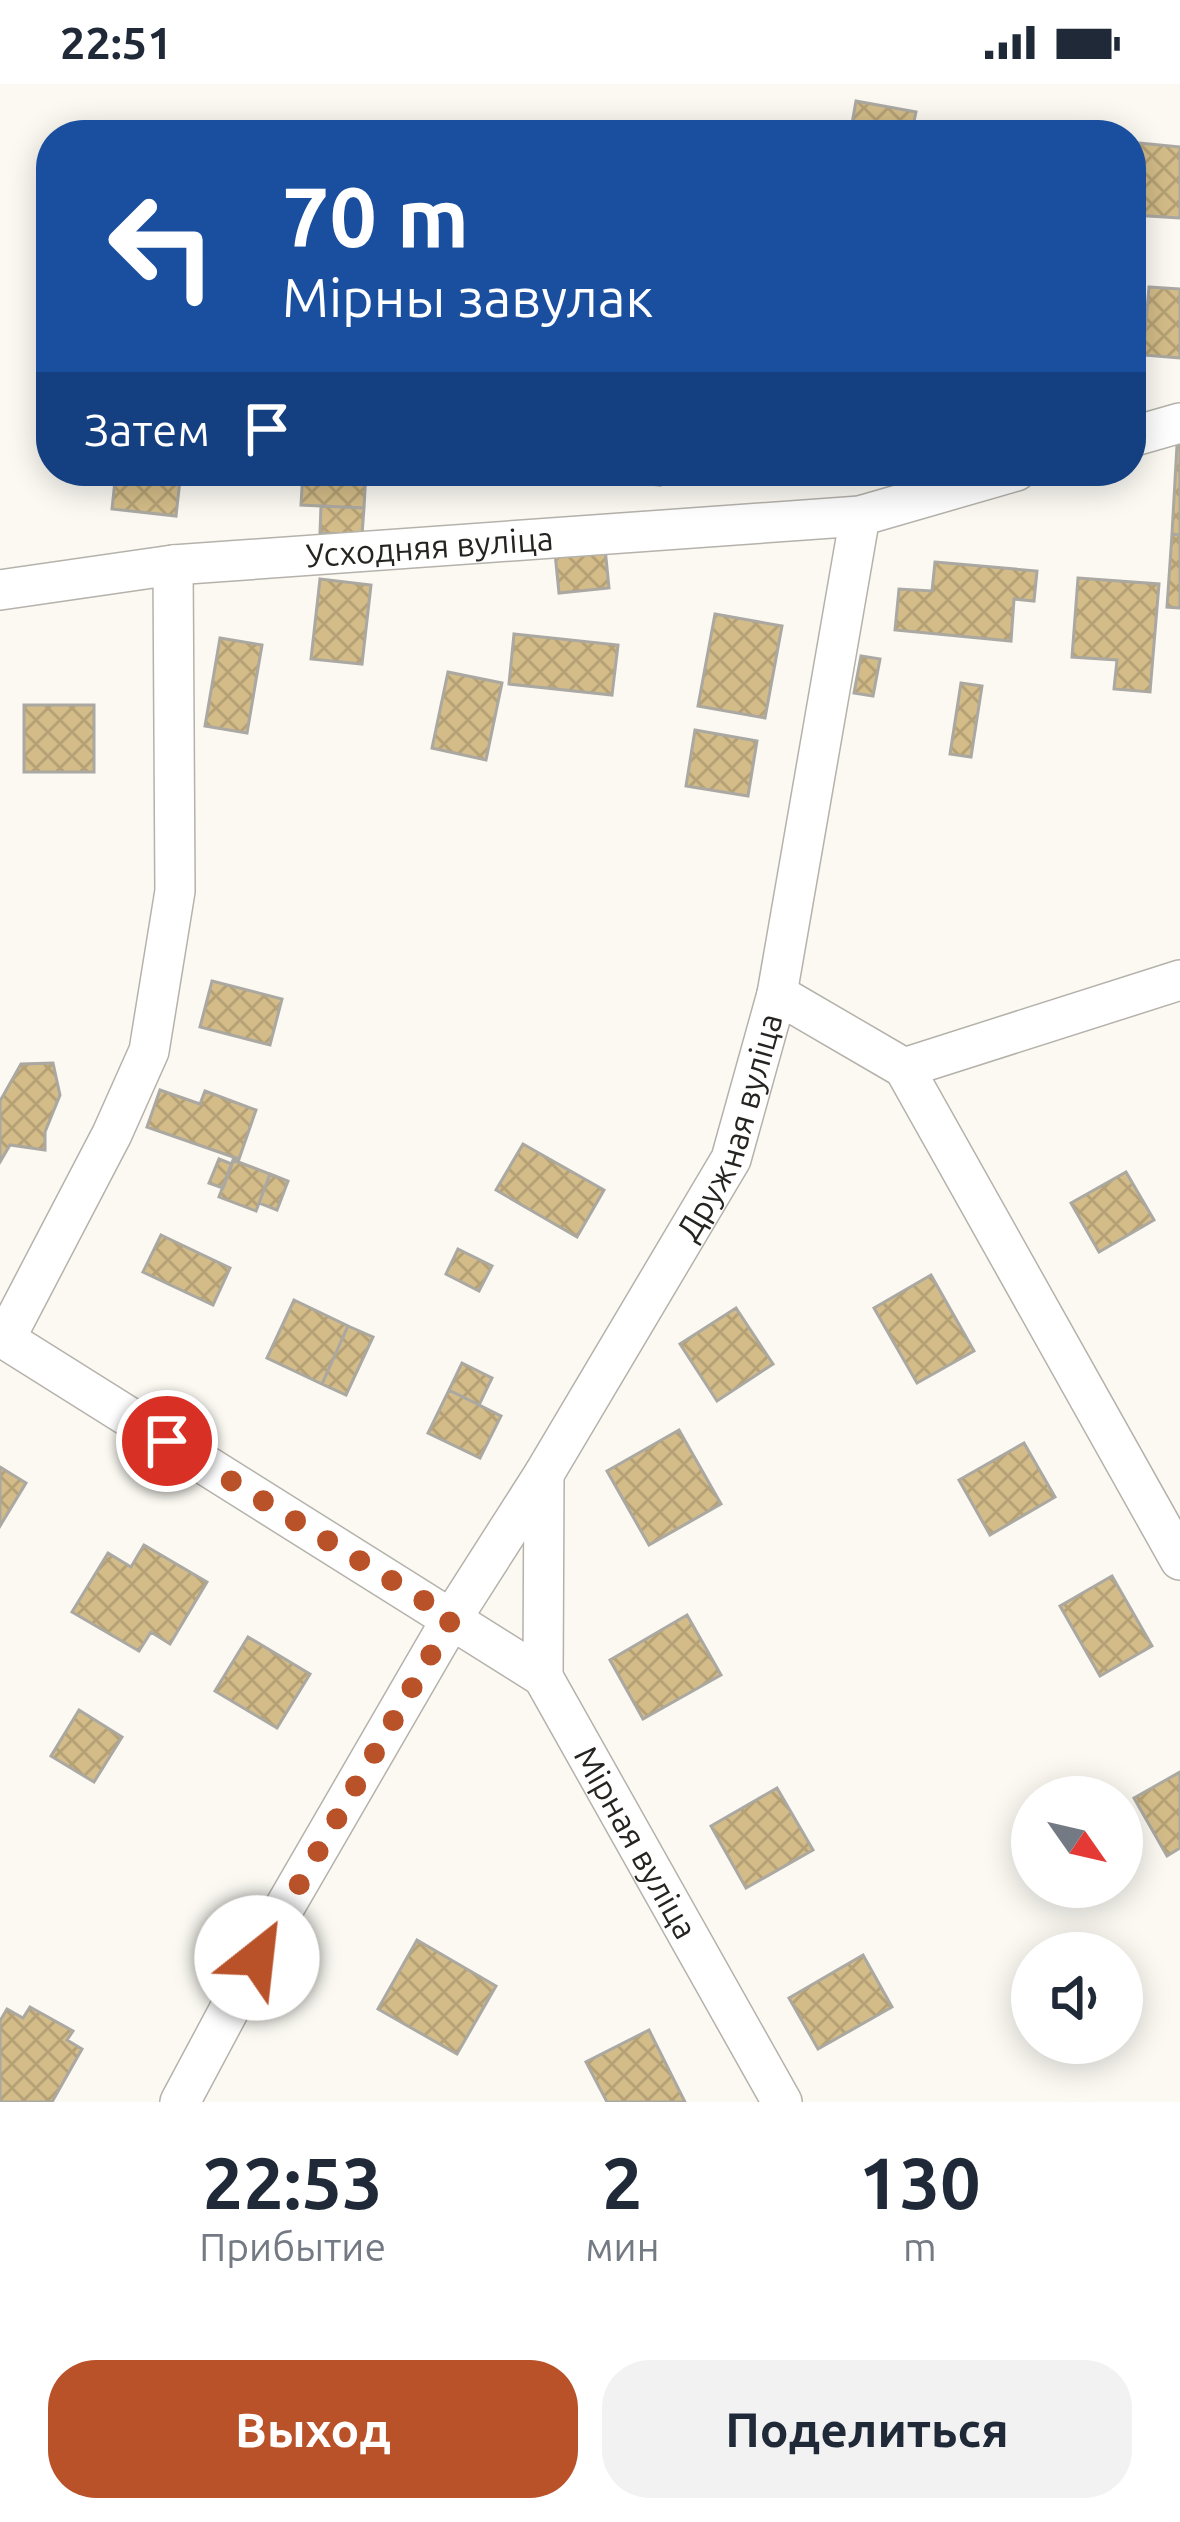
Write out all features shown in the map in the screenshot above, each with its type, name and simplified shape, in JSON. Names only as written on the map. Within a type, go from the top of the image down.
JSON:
[{"type":"street","points":[[1146,433],[1180,423]]},
{"type":"street","name":"Усходняя вуліца","points":[[0,590],[173,565],[860,516],[964,486]]},
{"type":"street","points":[[777,994],[860,516]]},
{"type":"street","points":[[2,1338],[112,1133],[149,1051],[175,891],[173,565]]},
{"type":"street","points":[[1180,980],[904,1068],[1180,1559]]},
{"type":"street","name":"Дружная вуліца","points":[[180,2102],[276,1922],[452,1618],[544,1474],[731,1159],[777,994],[904,1068]]},
{"type":"street","name":"Мірная вуліца","points":[[2,1338],[543,1677],[782,2102]]},
{"type":"street","points":[[543,1677],[544,1474]]},
{"type":"building","points":[[856,101],[916,112],[914,120],[853,120]]},
{"type":"building","points":[[1146,144],[1180,147],[1180,218],[1146,216]]},
{"type":"building","points":[[1149,287],[1180,289],[1180,358],[1146,355]]},
{"type":"building","points":[[1180,445],[1180,535],[1172,534]]},
{"type":"building","points":[[114,486],[179,486],[176,516],[112,509]]},
{"type":"building","points":[[302,486],[365,486],[364,508],[301,505]]},
{"type":"building","points":[[321,506],[364,508],[362,535],[320,533]]},
{"type":"building","points":[[1172,534],[1180,535],[1180,608],[1167,607]]},
{"type":"building","points":[[605,548],[609,588],[559,593],[555,553]]},
{"type":"building","points":[[935,562],[1037,571],[1034,601],[1014,599],[1011,641],[895,630],[899,589],[932,591]]},
{"type":"building","points":[[1078,578],[1159,584],[1150,692],[1114,689],[1117,660],[1072,657]]},
{"type":"building","points":[[320,579],[371,585],[362,664],[311,659]]},
{"type":"building","points":[[715,614],[782,626],[765,718],[698,706]]},
{"type":"building","points":[[514,634],[618,645],[612,695],[509,684]]},
{"type":"building","points":[[220,638],[262,645],[247,733],[205,726]]},
{"type":"building","points":[[861,656],[880,659],[873,696],[854,693]]},
{"type":"building","points":[[448,672],[502,683],[486,760],[432,748]]},
{"type":"building","points":[[961,683],[982,686],[971,757],[950,754]]},
{"type":"building","points":[[24,705],[94,705],[94,772],[24,772]]},
{"type":"building","points":[[695,730],[757,741],[748,796],[686,786]]},
{"type":"building","points":[[212,981],[282,999],[270,1045],[200,1027]]},
{"type":"building","points":[[53,1063],[60,1095],[45,1132],[45,1150],[10,1145],[0,1162],[0,1101],[21,1064]]},
{"type":"building","points":[[160,1090],[200,1104],[205,1091],[256,1110],[239,1159],[147,1127]]},
{"type":"building","points":[[523,1144],[604,1190],[577,1237],[496,1190]]},
{"type":"building","points":[[219,1159],[232,1164],[223,1188],[209,1183]]},
{"type":"building","points":[[233,1160],[270,1174],[256,1211],[219,1197]]},
{"type":"building","points":[[1126,1172],[1154,1220],[1099,1252],[1071,1203]]},
{"type":"building","points":[[270,1174],[288,1181],[277,1210],[259,1203]]},
{"type":"building","points":[[161,1235],[230,1268],[213,1305],[143,1272]]},
{"type":"building","points":[[458,1249],[492,1266],[479,1291],[446,1274]]},
{"type":"building","points":[[931,1275],[974,1351],[917,1383],[874,1308]]},
{"type":"building","points":[[294,1300],[348,1326],[322,1384],[267,1358]]},
{"type":"building","points":[[736,1308],[773,1364],[717,1401],[680,1344]]},
{"type":"building","points":[[348,1326],[373,1337],[346,1395],[322,1384]]},
{"type":"building","points":[[462,1363],[492,1378],[479,1405],[449,1390]]},
{"type":"building","points":[[449,1390],[501,1416],[480,1458],[428,1433]]},
{"type":"building","points":[[679,1430],[721,1504],[649,1545],[607,1471]]},
{"type":"building","points":[[1024,1443],[1055,1497],[990,1535],[959,1480]]},
{"type":"building","points":[[0,1467],[26,1483],[0,1526]]},
{"type":"building","points":[[144,1545],[207,1582],[170,1644],[151,1632],[139,1651],[72,1612],[108,1553],[131,1567]]},
{"type":"building","points":[[1112,1576],[1152,1646],[1100,1676],[1060,1606]]},
{"type":"building","points":[[687,1615],[721,1675],[643,1719],[610,1660]]},
{"type":"building","points":[[248,1637],[310,1674],[277,1728],[215,1691]]},
{"type":"building","points":[[79,1710],[122,1737],[94,1782],[51,1756]]},
{"type":"building","points":[[1180,1772],[1180,1848],[1167,1856],[1143,1814],[1143,1793]]},
{"type":"building","points":[[777,1788],[813,1850],[746,1888],[711,1826]]},
{"type":"building","points":[[417,1940],[496,1986],[457,2054],[378,2009]]},
{"type":"building","points":[[863,1955],[892,2007],[818,2049],[789,1998]]},
{"type":"building","points":[[30,2007],[73,2031],[67,2040],[82,2049],[52,2102],[0,2102],[0,2021],[7,2009],[23,2018]]},
{"type":"building","points":[[649,2030],[685,2102],[607,2102],[586,2062]]},
{"type":"route","points":[[167,1441],[452,1618],[257,1958]]}]
